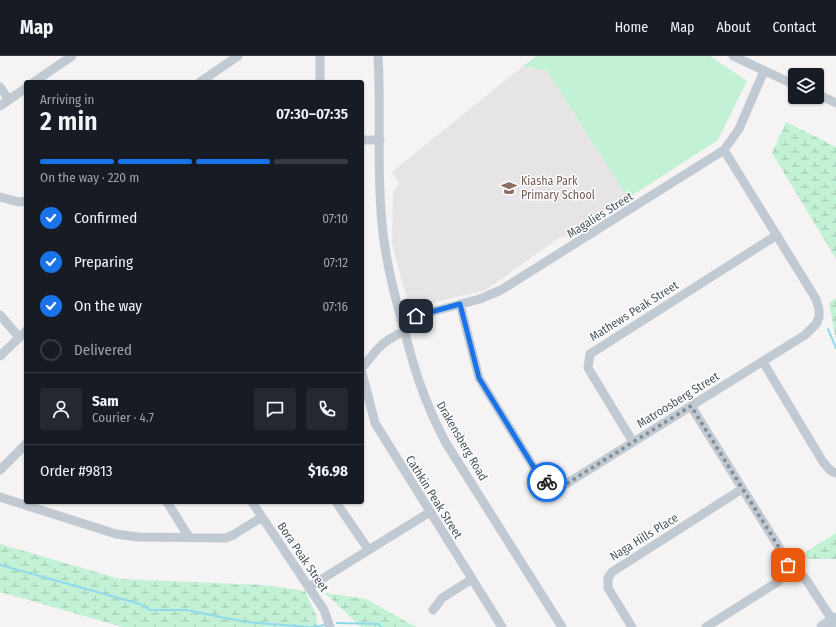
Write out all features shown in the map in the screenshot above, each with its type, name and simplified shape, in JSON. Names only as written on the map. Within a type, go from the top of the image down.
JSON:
[{"type":"street","points":[[37,80],[72,56]]},
{"type":"street","points":[[203,80],[238,56]]},
{"type":"street","points":[[320,56],[320,80]]},
{"type":"street","name":"Drakensberg Road","points":[[378,56],[380,209],[383,240],[390,280],[417,382],[434,420],[562,627]]},
{"type":"street","points":[[733,56],[788,82]]},
{"type":"street","name":"Magalies Street","points":[[401,320],[480,299],[501,290],[724,150],[739,129],[764,71]]},
{"type":"street","points":[[0,87],[9,100]]},
{"type":"street","points":[[0,106],[24,89]]},
{"type":"street","points":[[824,97],[836,103]]},
{"type":"street","points":[[364,140],[380,140]]},
{"type":"street","name":"Matroosberg Street","points":[[460,304],[479,378],[541,479],[556,484],[566,484],[763,362],[811,330],[819,317],[819,309],[816,299],[724,150]]},
{"type":"street","points":[[0,197],[19,202],[24,201]]},
{"type":"street","name":"Mathews Peak Street","points":[[633,442],[588,368],[587,363],[590,354],[777,235]]},
{"type":"street","points":[[0,315],[23,334],[0,356]]},
{"type":"street","points":[[364,366],[382,344],[391,337],[404,332]]},
{"type":"street","points":[[763,362],[823,462],[831,471],[836,473]]},
{"type":"street","name":"Cathkin Peak Street","points":[[364,381],[375,423],[502,627]]},
{"type":"street","points":[[691,406],[785,557],[788,569],[785,576],[776,583],[706,627]]},
{"type":"street","points":[[0,470],[24,446]]},
{"type":"street","name":"Naga Hills Place","points":[[632,627],[608,588],[608,578],[612,572],[742,489]]},
{"type":"street","points":[[0,497],[116,534],[138,537],[226,538],[262,517]]},
{"type":"street","points":[[168,504],[189,537]]},
{"type":"street","name":"Bora Peak Street","points":[[253,504],[324,610],[330,627]]},
{"type":"street","points":[[337,504],[368,550]]},
{"type":"street","points":[[309,587],[430,512]]},
{"type":"street","points":[[788,569],[800,573],[805,578],[831,622]]},
{"type":"street","points":[[433,610],[442,598],[472,579]]},
{"type":"shaded area","name":"Kiasha Park Primary School","points":[[523,66],[547,71],[628,198],[579,231],[557,239],[486,290],[414,307],[408,303],[392,244],[393,192],[399,184],[392,172]]},
{"type":"green space","points":[[537,56],[710,56],[747,81],[718,140],[628,198],[547,71],[523,66]]},
{"type":"green space","points":[[786,122],[836,147],[836,259],[772,153]]},
{"type":"green space","points":[[836,298],[836,340],[829,303]]},
{"type":"green space","points":[[836,533],[836,559],[795,559]]},
{"type":"green space","points":[[0,544],[120,579],[263,585],[305,591],[316,615],[318,627],[123,627],[0,592]]},
{"type":"green space","points":[[325,593],[366,599],[416,627],[361,627]]},
{"type":"waterway","points":[[828,329],[836,348]]},
{"type":"waterway","points":[[0,565],[140,604],[150,610],[186,610],[245,622],[309,627]]},
{"type":"waterway","points":[[337,623],[379,624],[381,627]]},
{"type":"waterway","points":[[311,627],[325,625]]},
{"type":"way so far","points":[[547,482],[560,485],[566,484],[691,406],[785,557],[788,565]]},
{"type":"place","name":"Kiasha Park Primary School","points":[[509,188]]},
{"type":"route","points":[[416,316],[460,304],[479,378],[541,479],[547,482]]}]
